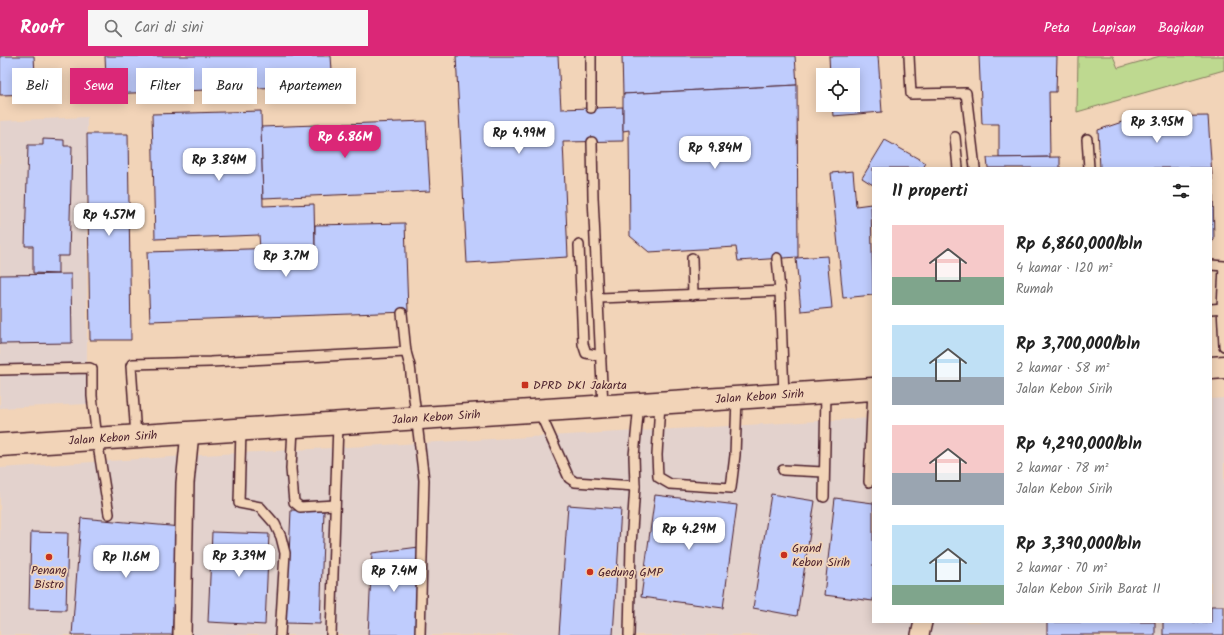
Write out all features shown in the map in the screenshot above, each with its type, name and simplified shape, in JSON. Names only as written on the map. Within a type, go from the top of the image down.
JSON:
[{"type":"main road","points":[[1212,368],[1224,367]]},
{"type":"main road","name":"Jalan Kebon Sirih","points":[[0,445],[872,389]]},
{"type":"street","points":[[182,635],[185,483],[190,433]]},
{"type":"street","points":[[920,635],[923,623]]},
{"type":"lane","points":[[591,56],[591,108]]},
{"type":"lane","points":[[909,56],[910,94],[966,93],[975,167]]},
{"type":"lane","points":[[955,137],[958,167]]},
{"type":"lane","points":[[1087,139],[1089,167]]},
{"type":"lane","points":[[592,142],[593,197],[603,407]]},
{"type":"lane","points":[[579,245],[583,344],[586,353],[601,356]]},
{"type":"lane","points":[[692,258],[693,295]]},
{"type":"lane","points":[[777,258],[780,291],[784,395]]},
{"type":"lane","points":[[1212,265],[1224,266],[1224,346]]},
{"type":"lane","points":[[599,298],[780,291]]},
{"type":"lane","points":[[1212,309],[1223,308]]},
{"type":"lane","points":[[402,313],[424,480],[420,635]]},
{"type":"lane","points":[[136,436],[132,364],[210,362],[406,352]]},
{"type":"lane","points":[[0,370],[92,369],[92,396],[97,439],[109,514]]},
{"type":"lane","points":[[824,498],[826,392]]},
{"type":"lane","points":[[650,404],[657,455],[658,477],[670,484],[731,488],[735,455],[737,398]]},
{"type":"lane","points":[[629,635],[631,545],[635,486],[634,456],[650,404]]},
{"type":"lane","points":[[538,411],[569,478],[575,482],[635,486]]},
{"type":"lane","points":[[869,482],[872,412]]},
{"type":"lane","points":[[331,635],[338,424]]},
{"type":"lane","points":[[293,426],[292,469],[294,502],[300,507],[335,505]]},
{"type":"lane","points":[[241,430],[239,503],[260,507],[275,524],[281,537],[285,553],[280,635]]},
{"type":"lane","points":[[784,470],[824,472]]},
{"type":"shaded area","points":[[87,117],[87,404],[0,408],[0,121]]},
{"type":"shaded area","points":[[1224,398],[1224,635],[0,635],[0,468],[186,456],[872,418],[872,623],[1212,623],[1212,399]]},
{"type":"green space","points":[[1078,56],[1113,56],[1118,68],[1160,56],[1224,56],[1224,70],[1077,112]]},
{"type":"building","points":[[0,56],[34,56],[35,68],[12,68],[12,95],[0,95]]},
{"type":"building","points":[[105,56],[331,56],[332,68],[265,68],[265,88],[257,88],[257,68],[202,68],[202,90],[194,91],[194,68],[136,68],[136,93],[128,93],[128,68],[106,68]]},
{"type":"building","points":[[456,56],[558,56],[561,109],[623,107],[623,141],[563,142],[568,257],[467,263]]},
{"type":"building","points":[[622,56],[795,56],[797,85],[623,94]]},
{"type":"building","points":[[829,56],[878,56],[882,112],[833,116],[833,112],[860,112],[860,68],[830,68]]},
{"type":"building","points":[[979,56],[1057,56],[1056,92],[1049,92],[1050,157],[999,158],[999,124],[982,124]]},
{"type":"building","points":[[797,85],[798,257],[738,261],[736,247],[649,252],[630,236],[629,130],[623,131],[623,94]]},
{"type":"building","points":[[261,111],[263,206],[314,204],[315,247],[260,249],[259,235],[155,239],[152,114]]},
{"type":"building","points":[[1208,116],[1211,167],[1100,167],[1098,130],[1137,117]]},
{"type":"building","points":[[426,121],[430,191],[263,198],[261,127]]},
{"type":"building","points":[[87,134],[128,134],[131,340],[90,340]]},
{"type":"building","points":[[43,139],[64,140],[64,146],[72,146],[69,256],[58,256],[58,274],[33,273],[33,246],[25,246],[28,145],[43,145]]},
{"type":"building","points":[[885,140],[926,163],[924,167],[872,167],[872,184],[862,178]]},
{"type":"building","points":[[1060,157],[1060,167],[988,167],[987,158]]},
{"type":"building","points":[[853,171],[856,206],[871,204],[872,295],[843,298],[831,173]]},
{"type":"building","points":[[1212,189],[1213,190],[1214,240],[1212,242]]},
{"type":"building","points":[[405,223],[408,312],[150,321],[147,252],[315,247],[315,225]]},
{"type":"building","points":[[827,256],[832,308],[801,311],[796,258]]},
{"type":"building","points":[[71,274],[72,343],[0,344],[0,275]]},
{"type":"building","name":"Grand Kebon Sirih","points":[[771,494],[815,501],[797,616],[753,608]]},
{"type":"building","points":[[655,495],[737,505],[723,608],[641,597]]},
{"type":"building","points":[[835,498],[872,503],[872,601],[824,595]]},
{"type":"building","name":"Gedung GMP","points":[[568,505],[621,509],[613,635],[559,635]]},
{"type":"building","points":[[291,510],[324,511],[320,624],[286,623]]},
{"type":"building","points":[[81,518],[181,527],[172,635],[72,635]]},
{"type":"building","points":[[31,532],[68,533],[66,610],[29,609]]},
{"type":"building","points":[[212,532],[269,534],[265,625],[208,622]]},
{"type":"building","points":[[419,547],[415,635],[368,635],[372,553]]},
{"type":"building","points":[[1212,606],[1224,606],[1224,635],[1163,635],[1163,623],[1212,623]]},
{"type":"building","points":[[1047,623],[1155,623],[1155,635],[1047,635]]},
{"type":"place","name":"DPRD DKI Jakarta","points":[[525,385]]},
{"type":"place","name":"Grand Kebon Sirih","points":[[784,555]]},
{"type":"place","name":"Penang Bistro","points":[[49,557]]},
{"type":"place","name":"Gedung GMP","points":[[590,572]]}]
